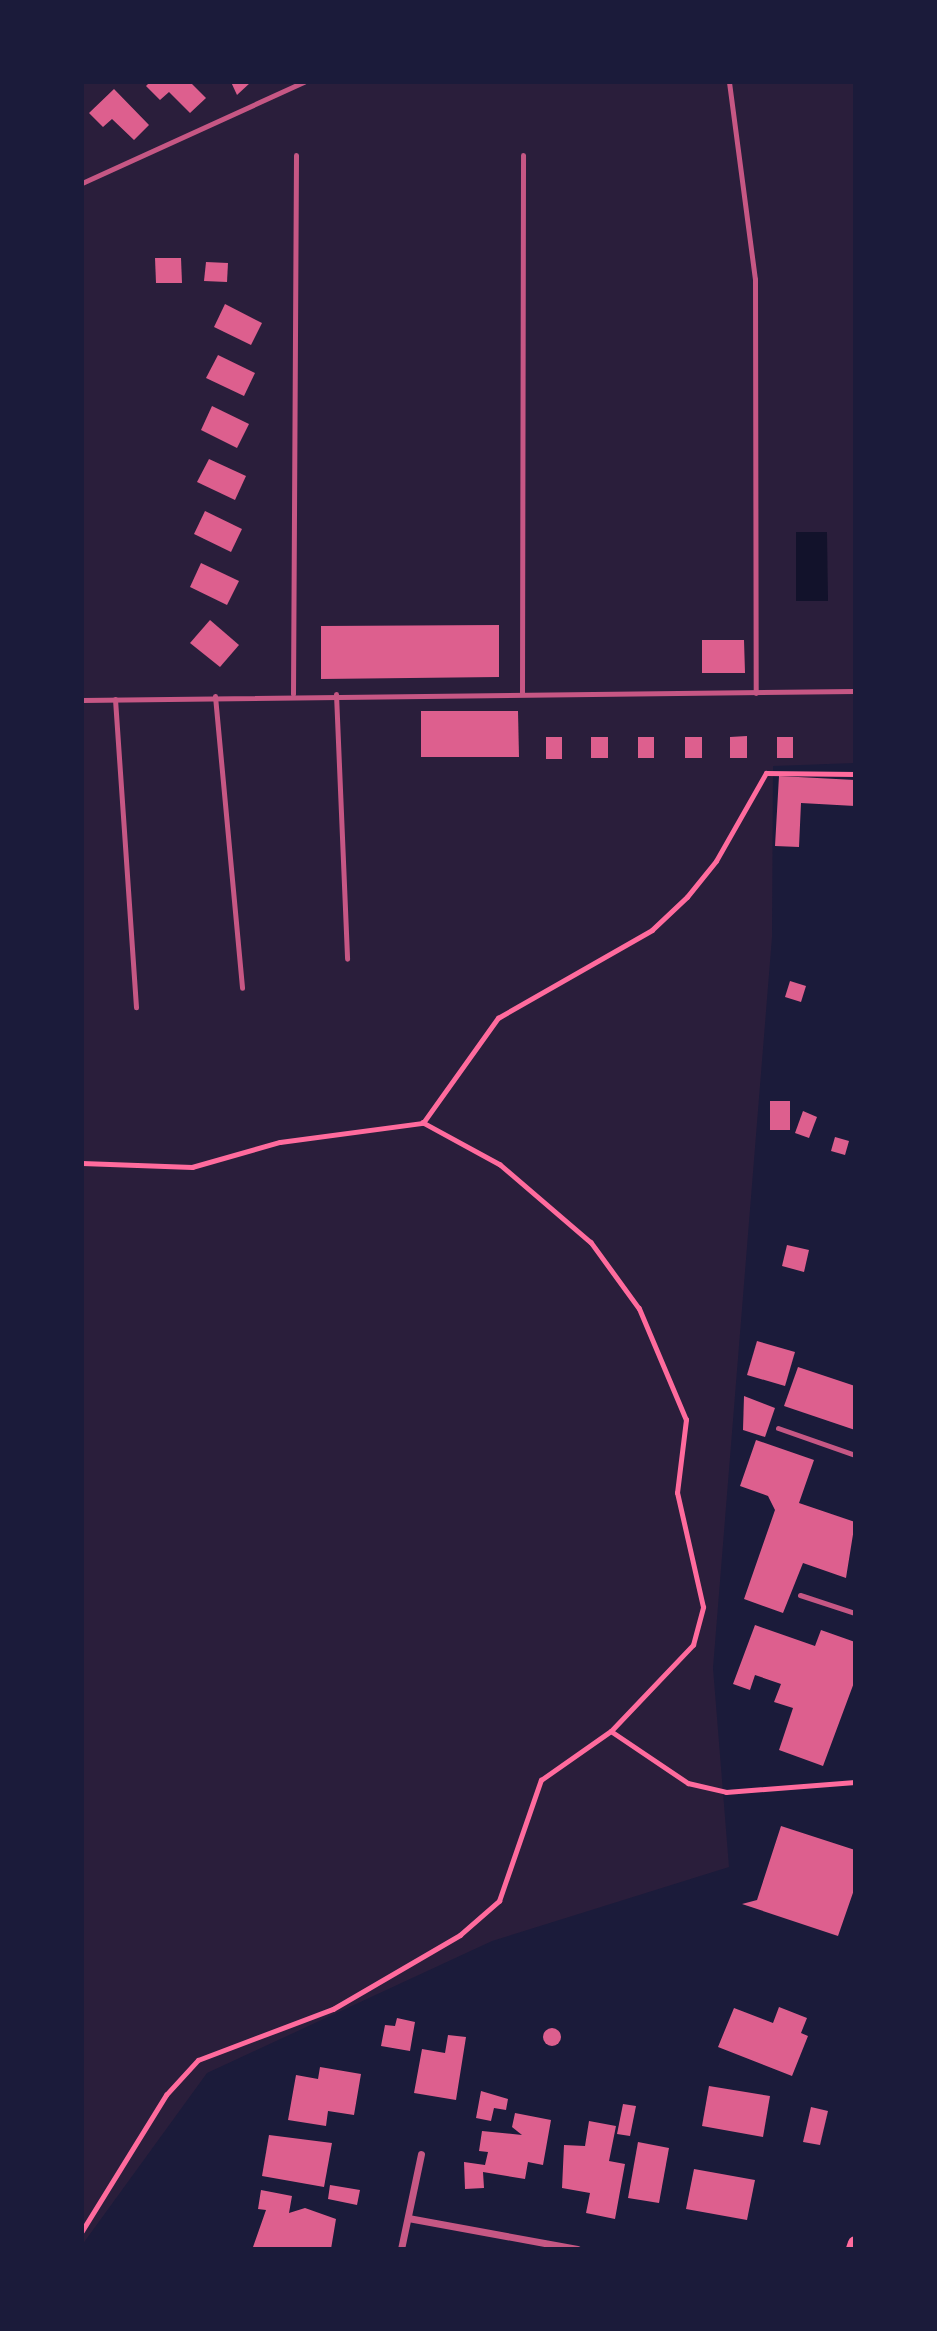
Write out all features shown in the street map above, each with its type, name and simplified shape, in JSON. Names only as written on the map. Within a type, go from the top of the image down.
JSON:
[{"type":"main road","points":[[853,2249],[855,2243]]},
{"type":"street","points":[[401,2249],[421,2154]]},
{"type":"street","points":[[408,2218],[577,2249]]},
{"type":"lane","points":[[82,183],[304,82]]},
{"type":"lane","points":[[729,82],[755,279],[756,693]]},
{"type":"lane","points":[[293,694],[296,155]]},
{"type":"lane","points":[[522,694],[523,155]]},
{"type":"lane","points":[[82,700],[293,694],[855,691]]},
{"type":"lane","points":[[336,694],[347,959]]},
{"type":"lane","points":[[215,696],[242,988]]},
{"type":"lane","points":[[115,699],[136,1007]]},
{"type":"lane","points":[[778,1427],[855,1455]]},
{"type":"lane","points":[[800,1595],[855,1613]]},
{"type":"path","points":[[423,1123],[498,1018],[652,930],[687,897],[716,861],[766,773],[855,774]]},
{"type":"path","points":[[82,1163],[192,1167],[280,1142],[423,1123],[500,1165],[591,1243],[639,1309],[686,1420],[677,1493],[703,1607],[693,1645],[611,1731],[541,1780],[499,1901],[460,1935],[333,2009],[198,2060],[166,2095],[82,2231]]},
{"type":"path","points":[[611,1731],[688,1783],[726,1792],[855,1782]]},
{"type":"shaded area","points":[[82,82],[855,82],[855,763],[773,766],[772,937],[713,1668],[729,1867],[492,1941],[207,2073],[82,2245]]},
{"type":"shaded area","points":[[796,532],[827,532],[828,601],[796,601]]},
{"type":"building","points":[[150,82],[190,82],[206,98],[190,113],[169,92],[160,100],[146,86]]},
{"type":"building","points":[[231,82],[251,82],[237,95]]},
{"type":"building","points":[[114,89],[149,125],[134,140],[112,119],[103,127],[89,113]]},
{"type":"building","points":[[155,258],[181,258],[182,283],[156,283]]},
{"type":"building","points":[[206,262],[228,263],[227,282],[204,281]]},
{"type":"building","points":[[225,304],[262,323],[251,345],[214,327]]},
{"type":"building","points":[[218,355],[255,373],[244,396],[206,378]]},
{"type":"building","points":[[212,406],[249,424],[237,448],[201,430]]},
{"type":"building","points":[[209,459],[246,476],[235,500],[197,482]]},
{"type":"building","points":[[205,511],[242,529],[231,552],[194,534]]},
{"type":"building","points":[[201,563],[239,581],[227,605],[190,587]]},
{"type":"building","points":[[210,620],[239,645],[220,667],[190,643]]},
{"type":"building","points":[[499,625],[499,677],[321,679],[321,626]]},
{"type":"building","points":[[702,640],[744,640],[745,673],[702,673]]},
{"type":"building","points":[[421,711],[518,711],[519,757],[421,757]]},
{"type":"building","points":[[747,736],[747,758],[730,758],[730,737]]},
{"type":"building","points":[[546,737],[562,737],[562,759],[546,759]]},
{"type":"building","points":[[591,737],[608,737],[608,758],[591,758]]},
{"type":"building","points":[[638,737],[654,737],[654,758],[638,758]]},
{"type":"building","points":[[685,737],[702,737],[702,758],[685,758]]},
{"type":"building","points":[[777,737],[793,737],[793,758],[777,758]]},
{"type":"building","points":[[779,776],[855,780],[855,806],[801,803],[799,847],[775,846]]},
{"type":"building","points":[[790,981],[806,986],[801,1002],[785,997]]},
{"type":"building","points":[[770,1101],[790,1101],[790,1130],[770,1130]]},
{"type":"building","points":[[803,1111],[817,1117],[809,1138],[795,1133]]},
{"type":"building","points":[[835,1137],[849,1141],[845,1155],[831,1151]]},
{"type":"building","points":[[787,1245],[809,1250],[804,1272],[782,1266]]},
{"type":"building","points":[[757,1341],[795,1352],[785,1386],[747,1375]]},
{"type":"building","points":[[798,1367],[855,1386],[855,1430],[784,1406]]},
{"type":"building","points":[[744,1396],[775,1408],[765,1437],[743,1430]]},
{"type":"building","points":[[756,1440],[814,1460],[799,1503],[855,1522],[846,1578],[803,1563],[783,1613],[744,1599],[775,1510],[768,1496],[740,1486]]},
{"type":"building","points":[[755,1625],[815,1646],[821,1630],[855,1642],[855,1680],[823,1766],[779,1750],[793,1708],[774,1702],[781,1684],[755,1675],[750,1690],[733,1684]]},
{"type":"building","points":[[781,1826],[855,1850],[855,1887],[838,1936],[742,1904],[757,1900]]},
{"type":"building","points":[[779,2007],[807,2018],[801,2033],[808,2036],[792,2076],[718,2047],[734,2008],[773,2023]]},
{"type":"building","points":[[397,2018],[415,2022],[410,2051],[381,2046],[385,2025],[395,2026]]},
{"type":"building","points":[[548,2028],[556,2028],[561,2037],[559,2044],[548,2046],[543,2041],[543,2033]]},
{"type":"building","points":[[448,2035],[466,2037],[456,2100],[414,2093],[422,2049],[445,2053]]},
{"type":"building","points":[[320,2067],[361,2074],[354,2115],[328,2111],[326,2126],[288,2120],[296,2075],[318,2079]]},
{"type":"building","points":[[709,2086],[770,2096],[763,2137],[702,2126]]},
{"type":"building","points":[[481,2091],[508,2099],[506,2110],[494,2108],[491,2121],[476,2118]]},
{"type":"building","points":[[623,2104],[636,2106],[630,2136],[617,2134]]},
{"type":"building","points":[[811,2107],[828,2111],[820,2145],[803,2142]]},
{"type":"building","points":[[515,2113],[551,2120],[543,2165],[528,2162],[525,2179],[483,2172],[484,2188],[465,2189],[464,2162],[485,2165],[488,2152],[479,2151],[482,2131],[522,2135],[512,2127]]},
{"type":"building","points":[[589,2121],[616,2126],[609,2161],[625,2164],[615,2219],[586,2213],[590,2193],[562,2188],[564,2145],[585,2146]]},
{"type":"building","points":[[269,2135],[332,2143],[324,2187],[262,2176]]},
{"type":"building","points":[[638,2142],[669,2148],[659,2203],[628,2198]]},
{"type":"building","points":[[694,2169],[755,2180],[747,2220],[686,2209]]},
{"type":"building","points":[[330,2185],[360,2190],[357,2205],[328,2199]]},
{"type":"building","points":[[261,2190],[292,2196],[289,2213],[305,2208],[336,2219],[331,2249],[253,2247],[266,2210],[258,2209]]}]
